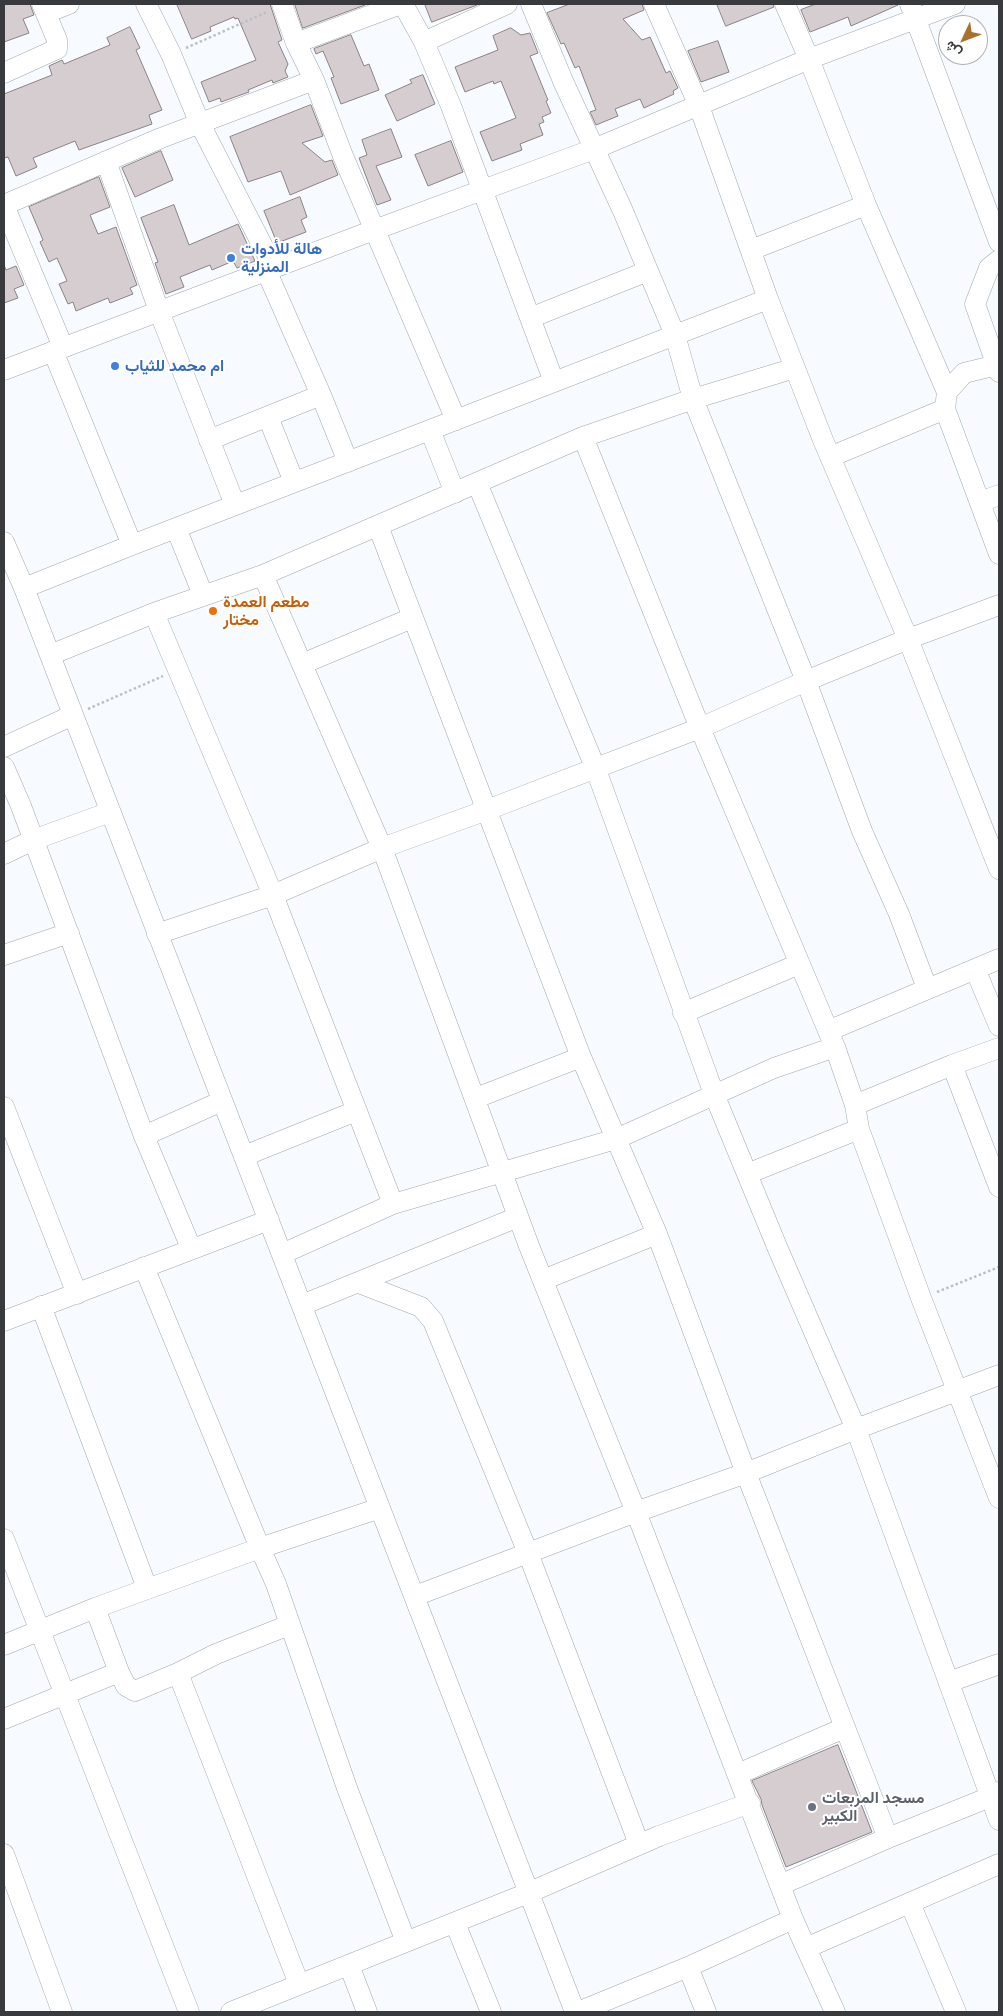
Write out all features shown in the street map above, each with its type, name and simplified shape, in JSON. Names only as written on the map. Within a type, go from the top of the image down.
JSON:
[{"type":"street","points":[[4,74],[57,49],[57,40],[44,8],[69,4]]},
{"type":"street","points":[[146,4],[171,54],[200,124],[270,269],[348,462]]},
{"type":"street","points":[[282,4],[343,156],[456,420]]},
{"type":"street","points":[[296,42],[402,4],[424,42],[451,106],[554,382]]},
{"type":"street","points":[[424,42],[507,4]]},
{"type":"street","points":[[531,4],[674,335],[693,399],[806,681],[862,831],[899,914],[927,988]]},
{"type":"street","points":[[654,4],[699,106],[768,299],[830,457],[908,639],[999,870]]},
{"type":"street","points":[[785,4],[809,59],[946,401],[999,554]]},
{"type":"street","points":[[4,370],[594,149],[809,59],[913,11],[955,4]]},
{"type":"street","points":[[913,11],[999,242]]},
{"type":"street","points":[[132,545],[4,205],[161,138],[314,80]]},
{"type":"street","points":[[106,161],[159,311],[235,506]]},
{"type":"street","points":[[751,250],[866,205]]},
{"type":"street","points":[[830,457],[946,401],[964,373],[998,368],[975,304],[989,268],[999,260]]},
{"type":"street","points":[[530,318],[648,272]]},
{"type":"street","points":[[24,588],[768,299]]},
{"type":"street","points":[[50,655],[154,613],[262,575],[583,438],[693,399],[795,368]]},
{"type":"street","points":[[209,440],[321,395]]},
{"type":"street","points":[[268,417],[294,482]]},
{"type":"street","points":[[430,430],[455,493]]},
{"type":"street","points":[[583,438],[700,728],[831,1039],[855,1105],[859,1129],[921,1298],[999,1498]]},
{"type":"street","points":[[477,483],[595,767],[714,1094],[778,1249],[856,1429],[949,1682],[995,1795],[999,1820]]},
{"type":"street","points":[[980,502],[999,495]]},
{"type":"street","points":[[378,526],[581,1057],[657,1234],[746,1473],[888,1838]]},
{"type":"street","points":[[176,528],[202,595]]},
{"type":"street","points":[[4,542],[50,655],[528,1893],[577,2012],[688,1967],[793,1919]]},
{"type":"street","points":[[262,575],[382,848],[476,1098],[518,1217],[750,1803],[793,1919],[834,2012]]},
{"type":"street","points":[[157,934],[273,895],[382,848],[700,728],[806,681],[908,639],[999,605]]},
{"type":"street","points":[[154,613],[273,895],[393,1204]]},
{"type":"street","points":[[302,664],[412,618]]},
{"type":"street","points":[[4,747],[73,716]]},
{"type":"street","points":[[4,771],[33,840],[144,1136],[191,1248]]},
{"type":"street","points":[[4,854],[33,840],[110,812]]},
{"type":"street","points":[[4,955],[68,933]]},
{"type":"street","points":[[282,1254],[393,1204],[616,1139],[774,1068],[927,988],[999,959]]},
{"type":"street","points":[[684,1013],[799,964]]},
{"type":"street","points":[[974,969],[999,1026]]},
{"type":"street","points":[[855,1105],[999,1048]]},
{"type":"street","points":[[476,1098],[581,1057]]},
{"type":"street","points":[[952,1065],[993,1152],[999,1187]]},
{"type":"street","points":[[144,1136],[222,1101]]},
{"type":"street","points":[[4,1107],[77,1294]]},
{"type":"street","points":[[244,1156],[356,1110]]},
{"type":"street","points":[[747,1174],[859,1129]]},
{"type":"street","points":[[302,1305],[518,1217]]},
{"type":"street","points":[[4,1321],[191,1248],[269,1220]]},
{"type":"street","points":[[543,1280],[657,1234]]},
{"type":"street","points":[[144,1267],[276,1584],[289,1626],[347,1788],[406,1942]]},
{"type":"street","points":[[359,1283],[421,1307],[433,1321],[528,1553],[639,1844]]},
{"type":"street","points":[[40,1306],[147,1588]]},
{"type":"street","points":[[414,1596],[636,1512],[746,1473],[999,1375]]},
{"type":"street","points":[[4,1645],[147,1588],[380,1508]]},
{"type":"street","points":[[4,1539],[189,2012]]},
{"type":"street","points":[[95,1608],[119,1672],[126,1686],[135,1691],[216,1654],[289,1626]]},
{"type":"street","points":[[949,1682],[999,1664]]},
{"type":"street","points":[[4,1719],[119,1672]]},
{"type":"street","points":[[178,1673],[299,1984]]},
{"type":"street","points":[[738,1774],[844,1728]]},
{"type":"street","points":[[780,1884],[995,1795]]},
{"type":"street","points":[[240,2011],[299,1984],[528,1893],[639,1844],[750,1803]]},
{"type":"street","points":[[4,1854],[62,2012]]},
{"type":"street","points":[[806,1948],[999,1864]]},
{"type":"street","points":[[910,1904],[956,2012]]},
{"type":"street","points":[[455,1923],[491,2012]]},
{"type":"street","points":[[349,1965],[366,2012]]},
{"type":"street","points":[[688,1967],[706,2012]]},
{"type":"path","points":[[171,54],[282,4]]},
{"type":"path","points":[[73,716],[177,669]]},
{"type":"path","points":[[921,1298],[999,1267]]},
{"type":"building","points":[[4,4],[30,4],[34,15],[23,19],[29,33],[4,42]]},
{"type":"building","points":[[177,4],[270,4],[282,40],[278,42],[288,64],[285,71],[288,77],[273,83],[272,80],[248,90],[249,92],[221,102],[220,98],[209,102],[201,82],[256,60],[238,18],[235,19],[234,17],[210,27],[211,31],[192,39]]},
{"type":"building","points":[[295,4],[365,4],[365,5],[303,28]]},
{"type":"building","points":[[425,4],[477,4],[477,5],[432,22]]},
{"type":"building","points":[[570,4],[642,4],[644,10],[623,19],[642,40],[650,37],[666,73],[670,71],[678,88],[673,91],[674,94],[644,108],[640,99],[615,109],[618,116],[596,125],[590,112],[596,110],[579,66],[575,68],[564,43],[561,44],[547,13]]},
{"type":"building","points":[[717,4],[773,4],[774,7],[726,26]]},
{"type":"building","points":[[816,4],[898,5],[851,26],[848,17],[810,32],[801,10]]},
{"type":"building","points":[[130,27],[140,48],[136,50],[162,110],[149,115],[152,124],[79,150],[75,141],[33,158],[37,167],[16,176],[8,157],[4,158],[4,94],[52,75],[49,66],[62,60],[64,64],[110,45],[107,38]]},
{"type":"building","points":[[511,28],[521,35],[530,33],[538,53],[530,56],[548,100],[546,101],[551,113],[542,117],[544,122],[539,124],[543,135],[520,144],[522,150],[492,161],[480,132],[516,118],[501,81],[494,84],[493,81],[465,92],[455,67],[498,50],[493,36]]},
{"type":"building","points":[[351,35],[364,66],[369,64],[379,90],[341,104],[331,78],[334,77],[323,51],[316,54],[314,49]]},
{"type":"building","points":[[718,41],[729,72],[701,82],[688,51]]},
{"type":"building","points":[[423,75],[435,104],[397,121],[385,95],[412,83],[410,80]]},
{"type":"building","points":[[311,105],[323,136],[302,143],[325,162],[332,160],[338,175],[290,195],[281,171],[248,182],[230,137]]},
{"type":"building","points":[[391,129],[402,157],[376,166],[391,200],[377,205],[359,158],[367,155],[362,140]]},
{"type":"building","points":[[451,141],[463,172],[428,186],[415,155]]},
{"type":"building","points":[[161,151],[173,180],[135,197],[122,168]]},
{"type":"building","points":[[99,177],[110,207],[90,215],[98,234],[116,227],[137,285],[130,288],[133,294],[110,303],[108,298],[76,311],[73,302],[68,304],[59,284],[67,281],[57,258],[49,262],[40,242],[43,240],[29,207]]},
{"type":"building","points":[[300,197],[307,217],[301,220],[306,232],[277,243],[264,211]]},
{"type":"building","points":[[174,205],[189,245],[238,224],[255,261],[237,268],[233,261],[212,270],[210,265],[180,277],[184,287],[166,294],[155,263],[158,262],[141,218]]},
{"type":"building","points":[[4,265],[6,270],[16,266],[24,285],[14,289],[18,298],[4,303]]},
{"type":"building","name":"مسجد المربعات الكبير","points":[[838,1745],[872,1832],[786,1867],[761,1799],[752,1781]]},
{"type":"place","name":"هالة للأدوات المنزلية","points":[[231,258]]},
{"type":"place","name":"ام محمد للثياب","points":[[115,366]]},
{"type":"place","name":"مطعم العمدة مختار","points":[[213,611]]},
{"type":"place","name":"مسجد المربعات الكبير","points":[[812,1807]]}]
